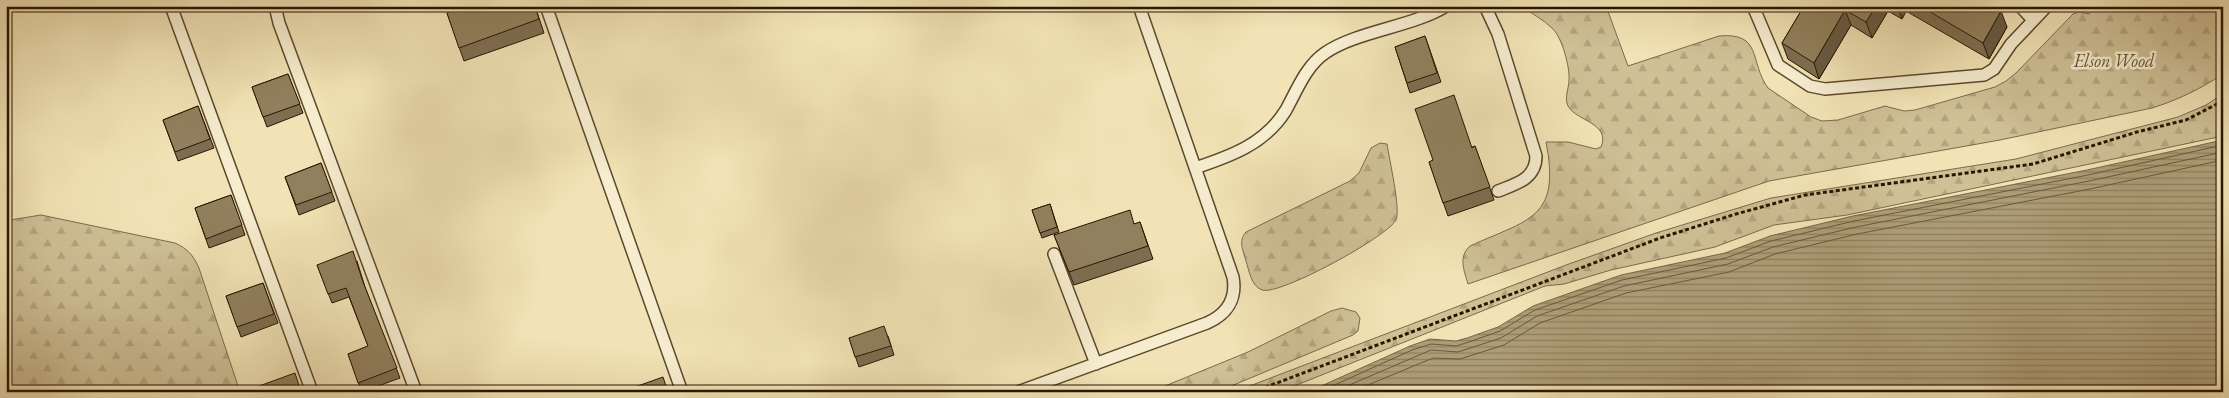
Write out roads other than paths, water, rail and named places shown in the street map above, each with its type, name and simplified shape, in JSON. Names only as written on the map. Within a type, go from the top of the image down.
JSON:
[{"type":"lane","points":[[171,6],[312,392]]},
{"type":"lane","points":[[275,6],[279,23],[416,392]]},
{"type":"lane","points":[[546,6],[682,392]]},
{"type":"lane","points":[[1018,392],[1207,323],[1222,314],[1230,305],[1233,296],[1232,277],[1139,6]]},
{"type":"lane","points":[[1195,168],[1241,150],[1263,137],[1280,119],[1311,67],[1327,51],[1446,6]]},
{"type":"lane","points":[[1485,6],[1498,34],[1536,156],[1533,170],[1526,178],[1498,191]]},
{"type":"lane","points":[[1752,6],[1778,65],[1803,82],[1819,89],[1984,74],[1994,69],[2011,44],[2047,6]]},
{"type":"lane","points":[[2020,6],[2033,20]]},
{"type":"lane","points":[[1054,254],[1096,364]]},
{"type":"water","points":[[2223,140],[2223,392],[1308,392],[1410,346],[1430,339],[1456,341],[1467,338],[1498,327],[1533,306],[1621,275],[1725,253],[1770,236],[1853,216],[2087,170]]},
{"type":"park label","name":"Elson Wood","points":[[2114,61]]}]
